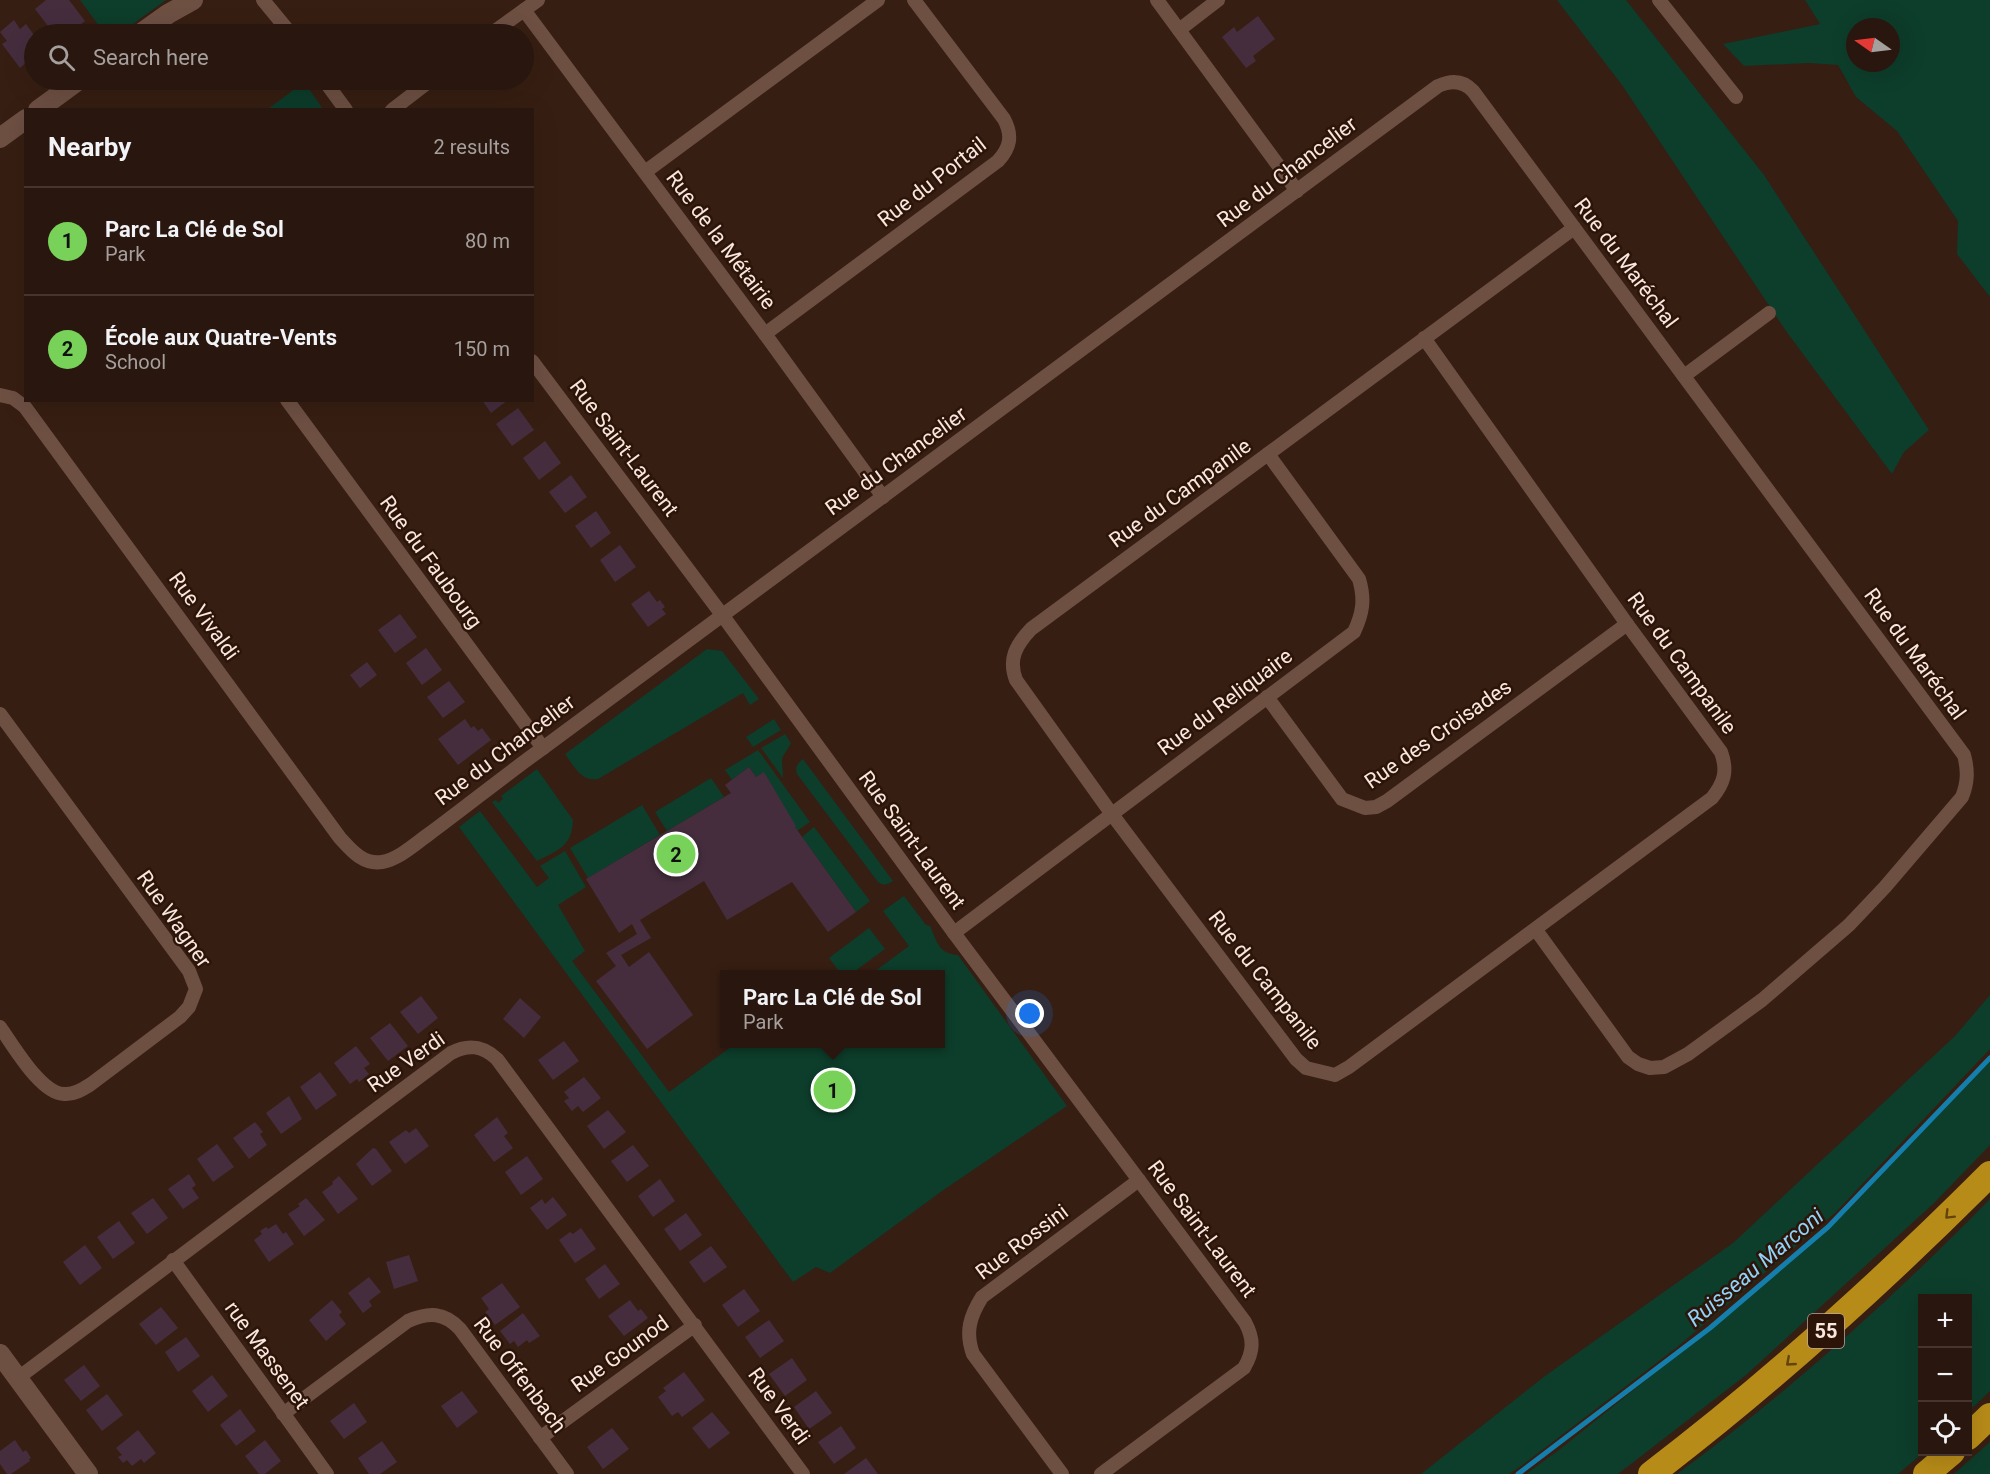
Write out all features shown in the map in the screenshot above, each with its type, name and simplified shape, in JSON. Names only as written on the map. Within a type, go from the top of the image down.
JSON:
[{"type":"highway","name":"55","points":[[1651,1474],[1729,1414],[1816,1340],[1903,1260],[1990,1174]]},
{"type":"highway","points":[[1972,1433],[1990,1416]]},
{"type":"highway","points":[[1926,1474],[1947,1456]]},
{"type":"street","points":[[154,24],[193,0]]},
{"type":"street","points":[[263,0],[283,24]]},
{"type":"street","points":[[505,24],[538,0]]},
{"type":"street","points":[[645,172],[878,0]]},
{"type":"street","name":"Rue du Portail","points":[[765,334],[998,161],[1008,147],[1010,132],[1004,119],[914,0]]},
{"type":"street","points":[[1157,0],[1298,191]]},
{"type":"street","points":[[1179,30],[1218,0]]},
{"type":"street","points":[[1659,0],[1736,97]]},
{"type":"street","name":"Rue de la Métairie","points":[[524,10],[883,497]]},
{"type":"street","name":"Rue du Maréchal","points":[[1438,86],[1450,81],[1468,86],[1964,755],[1967,767],[1968,783],[1962,796],[1849,925],[1762,1000],[1688,1054],[1664,1067],[1650,1068],[1628,1057],[1536,930]]},
{"type":"street","name":"Rue du Chancelier","points":[[376,862],[390,860],[399,855],[1438,86]]},
{"type":"street","points":[[42,108],[66,90]]},
{"type":"street","points":[[331,90],[345,108]]},
{"type":"street","points":[[395,108],[418,90]]},
{"type":"street","points":[[0,138],[24,120]]},
{"type":"street","name":"Rue du Campanile","points":[[1424,338],[1721,752],[1725,762],[1725,775],[1721,787],[1712,798],[1536,930],[1335,1075],[1306,1068],[1296,1059],[1111,813],[1016,680],[1012,668],[1018,643],[1031,629],[1424,338],[1574,228]]},
{"type":"street","points":[[1683,376],[1769,313]]},
{"type":"street","name":"Rue Saint-Laurent","points":[[534,364],[723,616],[954,933],[1251,1333],[1253,1345],[1250,1358],[1244,1368],[1101,1474]]},
{"type":"street","name":"Rue Vivaldi","points":[[0,395],[14,398],[25,407],[340,838],[357,855],[376,862]]},
{"type":"street","name":"Rue du Faubourg","points":[[288,402],[543,748]]},
{"type":"street","name":"Rue du Reliquaire","points":[[954,933],[1354,632],[1363,608],[1363,593],[1359,579],[1268,454]]},
{"type":"street","name":"Rue des Croisades","points":[[1267,697],[1342,799],[1365,808],[1376,807],[1627,624]]},
{"type":"street","name":"Rue Wagner","points":[[0,714],[189,971],[196,989],[189,1007],[180,1017],[91,1084],[82,1090],[66,1095],[42,1083],[0,1027]]},
{"type":"street","name":"Rue Verdi","points":[[18,1378],[451,1053],[462,1047],[472,1046],[482,1048],[497,1059],[695,1325],[802,1474]]},
{"type":"street","name":"Rue Rossini","points":[[1062,1474],[973,1354],[968,1340],[970,1323],[982,1297],[1139,1180]]},
{"type":"street","name":"rue Massenet","points":[[173,1260],[327,1474]]},
{"type":"street","name":"Rue Offenbach","points":[[283,1414],[408,1321],[421,1315],[433,1314],[452,1320],[460,1329],[567,1474]]},
{"type":"street","name":"Rue Gounod","points":[[540,1438],[695,1325]]},
{"type":"street","points":[[0,1354],[88,1474]]},
{"type":"green space","points":[[80,0],[166,0],[133,24],[98,24]]},
{"type":"green space","points":[[1557,0],[1626,0],[1764,175],[1929,430],[1904,452],[1892,474],[1786,331],[1622,85]]},
{"type":"green space","points":[[1805,0],[1990,0],[1990,297],[1957,254],[1958,221],[1897,131],[1856,97],[1838,65],[1809,63],[1744,66],[1723,44],[1820,24]]},
{"type":"green space","points":[[293,90],[310,90],[322,108],[269,108]]},
{"type":"green space","points":[[707,649],[722,651],[759,699],[750,705],[743,693],[598,779],[587,778],[578,772],[565,754]]},
{"type":"green space","points":[[774,719],[781,730],[753,747],[746,737]]},
{"type":"green space","points":[[785,734],[791,743],[782,758],[783,778],[761,748]]},
{"type":"green space","points":[[758,750],[810,822],[797,831],[764,773],[756,777],[749,767],[732,780],[725,770]]},
{"type":"green space","points":[[803,759],[893,881],[886,885],[878,882],[797,774],[797,766]]},
{"type":"green space","points":[[537,769],[573,820],[567,842],[537,861],[492,802],[496,800],[498,803],[503,799],[501,796]]},
{"type":"green space","points":[[711,778],[724,797],[667,831],[655,812]]},
{"type":"green space","points":[[642,805],[660,835],[588,878],[570,848]]},
{"type":"green space","points":[[480,811],[537,887],[549,878],[540,866],[565,851],[586,887],[558,905],[585,951],[572,961],[669,1092],[730,1048],[945,1048],[945,970],[876,970],[909,946],[883,911],[904,896],[926,925],[930,926],[943,950],[958,955],[1067,1106],[942,1191],[830,1273],[816,1267],[793,1282],[459,827]]},
{"type":"green space","points":[[814,827],[870,901],[856,912],[802,837]]},
{"type":"green space","points":[[869,928],[885,949],[856,970],[838,970],[829,958]]},
{"type":"green space","points":[[1990,995],[1990,1049],[1835,1213],[1676,1348],[1509,1474],[1421,1474],[1545,1376],[1733,1243],[1955,1036]]},
{"type":"green space","points":[[1990,1061],[1990,1145],[1934,1203],[1746,1375],[1618,1474],[1526,1474],[1708,1330],[1834,1223]]},
{"type":"green space","points":[[1990,1199],[1990,1391],[1972,1408],[1972,1294],[1918,1294],[1919,1456],[1898,1474],[1677,1474],[1800,1377],[1916,1272]]},
{"type":"green space","points":[[1990,1442],[1990,1474],[1954,1474]]},
{"type":"building","points":[[46,0],[69,0],[85,21],[81,24],[46,24],[35,9]]},
{"type":"building","points":[[1258,16],[1275,39],[1253,56],[1256,61],[1246,68],[1222,37],[1234,27],[1237,32]]},
{"type":"building","points":[[14,20],[20,29],[24,26],[24,65],[20,68],[2,44],[7,41],[0,32]]},
{"type":"building","points":[[483,402],[505,402],[491,413]]},
{"type":"building","points":[[518,408],[534,430],[512,446],[496,424]]},
{"type":"building","points":[[545,441],[561,463],[539,480],[523,458]]},
{"type":"building","points":[[571,475],[587,497],[565,513],[549,492]]},
{"type":"building","points":[[596,511],[611,533],[591,548],[575,526]]},
{"type":"building","points":[[620,545],[636,567],[615,582],[600,560]]},
{"type":"building","points":[[649,591],[657,602],[660,600],[665,607],[662,609],[666,614],[648,627],[631,604]]},
{"type":"building","points":[[400,614],[417,637],[395,653],[378,630]]},
{"type":"building","points":[[426,648],[442,670],[422,685],[406,663]]},
{"type":"building","points":[[367,662],[377,675],[360,688],[350,675]]},
{"type":"building","points":[[449,681],[465,702],[443,718],[427,697]]},
{"type":"building","points":[[465,719],[471,728],[474,726],[478,731],[482,728],[491,740],[458,765],[438,739]]},
{"type":"building","points":[[749,767],[756,777],[764,772],[795,827],[856,912],[828,932],[792,882],[727,920],[704,881],[640,920],[651,938],[621,955],[629,967],[649,952],[693,1015],[647,1049],[596,981],[616,966],[606,953],[637,934],[632,924],[619,933],[586,879],[731,793],[725,785]]},
{"type":"building","points":[[421,996],[438,1018],[418,1034],[400,1012]]},
{"type":"building","points":[[520,998],[541,1017],[524,1038],[503,1019]]},
{"type":"building","points":[[390,1023],[408,1046],[388,1061],[370,1038]]},
{"type":"building","points":[[564,1041],[579,1061],[553,1080],[538,1060]]},
{"type":"building","points":[[356,1046],[370,1064],[364,1068],[369,1074],[359,1082],[357,1079],[350,1084],[334,1063]]},
{"type":"building","points":[[320,1072],[337,1095],[316,1110],[300,1087]]},
{"type":"building","points":[[584,1077],[601,1098],[583,1112],[578,1106],[572,1111],[564,1101],[569,1098],[564,1092]]},
{"type":"building","points":[[289,1096],[302,1119],[281,1134],[266,1113]]},
{"type":"building","points":[[608,1110],[626,1132],[604,1149],[587,1126]]},
{"type":"building","points":[[497,1117],[508,1133],[504,1136],[513,1148],[494,1162],[474,1135]]},
{"type":"building","points":[[255,1122],[263,1132],[260,1134],[267,1145],[249,1159],[233,1138]]},
{"type":"building","points":[[416,1128],[429,1146],[405,1164],[389,1142],[406,1130],[409,1133]]},
{"type":"building","points":[[217,1144],[234,1167],[213,1182],[197,1159]]},
{"type":"building","points":[[633,1145],[649,1166],[627,1182],[611,1161]]},
{"type":"building","points":[[373,1148],[392,1171],[372,1186],[356,1164]]},
{"type":"building","points":[[527,1156],[543,1179],[521,1195],[505,1172]]},
{"type":"building","points":[[189,1174],[196,1185],[192,1188],[199,1198],[183,1209],[168,1189]]},
{"type":"building","points":[[339,1176],[358,1199],[338,1214],[322,1192]]},
{"type":"building","points":[[660,1179],[675,1201],[653,1217],[638,1196]]},
{"type":"building","points":[[553,1197],[567,1215],[547,1230],[530,1208],[542,1199],[545,1204]]},
{"type":"building","points":[[153,1198],[168,1218],[147,1234],[131,1213]]},
{"type":"building","points":[[306,1198],[325,1220],[304,1236],[288,1214],[300,1206],[298,1204]]},
{"type":"building","points":[[686,1213],[702,1235],[680,1251],[664,1229]]},
{"type":"building","points":[[119,1221],[135,1243],[113,1259],[97,1237]]},
{"type":"building","points":[[276,1224],[283,1234],[286,1232],[294,1244],[269,1262],[254,1240],[262,1234],[260,1231]]},
{"type":"building","points":[[581,1228],[596,1249],[575,1263],[559,1240]]},
{"type":"building","points":[[85,1245],[102,1268],[80,1285],[63,1262]]},
{"type":"building","points":[[711,1246],[727,1267],[704,1283],[689,1262]]},
{"type":"building","points":[[409,1255],[418,1281],[394,1289],[386,1262]]},
{"type":"building","points":[[605,1264],[620,1284],[599,1299],[585,1279]]},
{"type":"building","points":[[369,1277],[381,1292],[369,1301],[372,1306],[363,1313],[348,1293]]},
{"type":"building","points":[[502,1283],[520,1307],[495,1325],[485,1312],[489,1309],[481,1298]]},
{"type":"building","points":[[744,1289],[760,1311],[738,1327],[722,1305]]},
{"type":"building","points":[[332,1300],[342,1312],[339,1315],[346,1324],[326,1341],[309,1320]]},
{"type":"building","points":[[630,1300],[638,1311],[641,1309],[648,1318],[624,1336],[608,1316]]},
{"type":"building","points":[[161,1307],[178,1328],[156,1345],[139,1324]]},
{"type":"building","points":[[523,1313],[540,1336],[529,1343],[527,1340],[518,1347],[514,1341],[510,1344],[500,1331]]},
{"type":"building","points":[[769,1320],[784,1341],[760,1358],[745,1337]]},
{"type":"building","points":[[186,1337],[200,1356],[178,1372],[165,1352]]},
{"type":"building","points":[[792,1358],[807,1380],[785,1396],[769,1374]]},
{"type":"building","points":[[84,1365],[100,1386],[81,1401],[64,1380]]},
{"type":"building","points":[[684,1372],[705,1400],[682,1417],[678,1412],[672,1416],[658,1397],[666,1391],[663,1388]]},
{"type":"building","points":[[212,1375],[228,1396],[208,1412],[192,1391]]},
{"type":"building","points":[[462,1391],[478,1412],[457,1428],[441,1406]]},
{"type":"building","points":[[816,1391],[832,1413],[809,1429],[794,1407]]},
{"type":"building","points":[[107,1394],[123,1415],[102,1431],[86,1410]]},
{"type":"building","points":[[354,1403],[367,1422],[344,1439],[330,1421]]},
{"type":"building","points":[[240,1409],[256,1431],[236,1446],[220,1425]]},
{"type":"building","points":[[712,1412],[730,1433],[709,1449],[692,1428]]},
{"type":"building","points":[[841,1426],[856,1448],[834,1464],[818,1442]]},
{"type":"building","points":[[612,1428],[629,1449],[603,1469],[587,1447]]},
{"type":"building","points":[[138,1430],[156,1453],[144,1463],[141,1459],[132,1466],[127,1460],[123,1463],[118,1457],[122,1455],[116,1448]]},
{"type":"building","points":[[15,1440],[23,1452],[26,1450],[31,1458],[11,1474],[7,1474],[0,1464],[0,1451]]},
{"type":"building","points":[[265,1440],[281,1461],[265,1474],[259,1474],[245,1456]]},
{"type":"building","points":[[382,1441],[397,1462],[380,1474],[369,1474],[358,1458]]},
{"type":"building","points":[[866,1458],[878,1474],[844,1474]]},
{"type":"waterway","name":"Ruisseau Marconi","points":[[1518,1474],[1710,1328],[1828,1227],[1990,1058]]},
{"type":"place","name":"École aux Quatre-Vents","points":[[676,854]]},
{"type":"place","name":"Parc La Clé de Sol","points":[[833,1090]]}]
